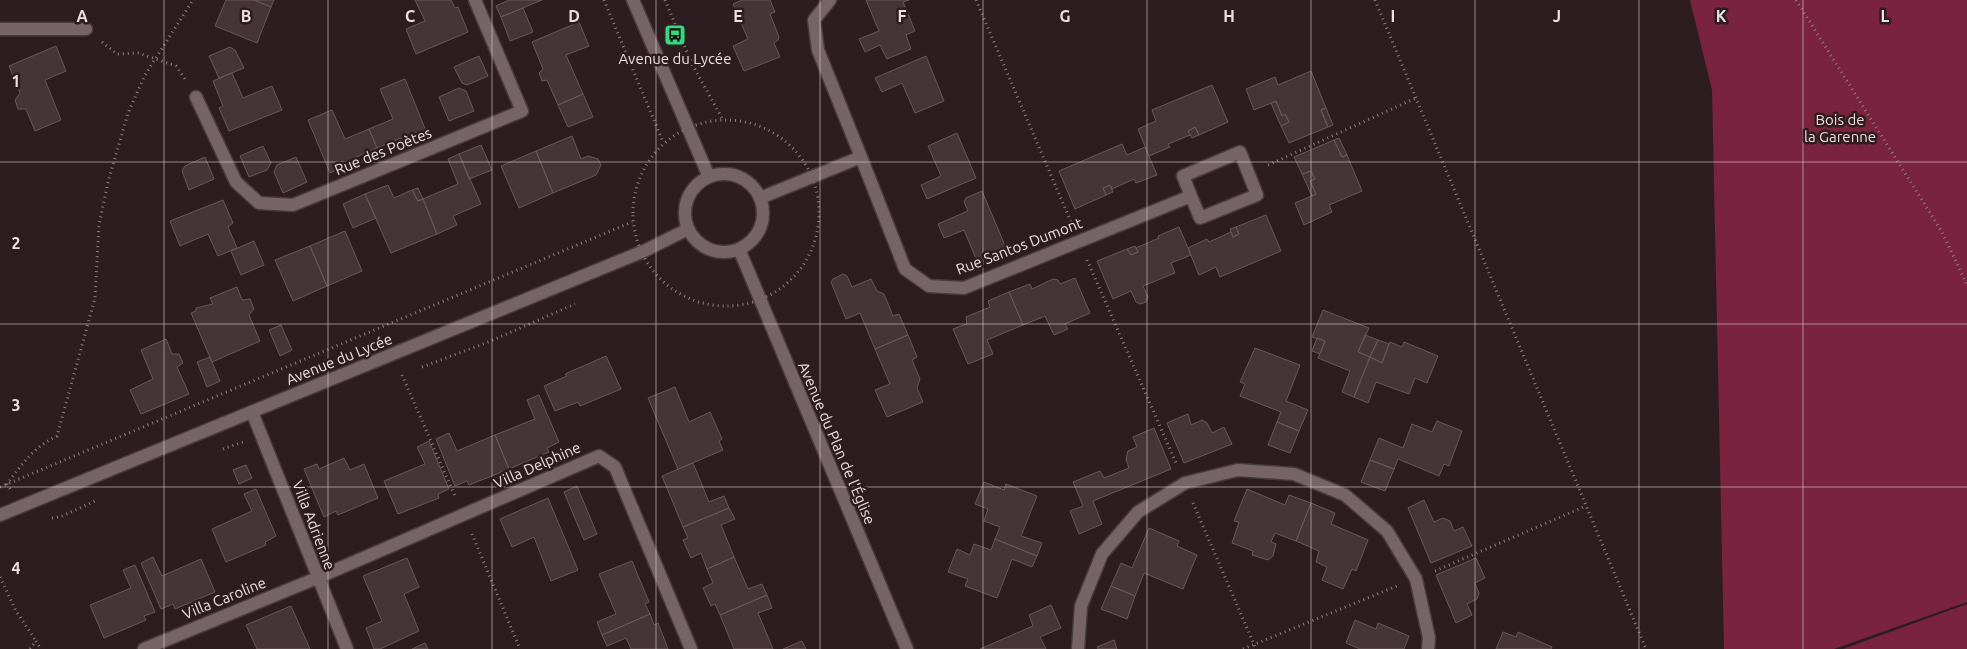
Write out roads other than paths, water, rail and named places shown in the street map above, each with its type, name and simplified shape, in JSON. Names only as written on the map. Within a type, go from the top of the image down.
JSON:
[{"type":"street","name":"Rue des Poètes","points":[[196,97],[236,182],[259,204],[293,205],[522,112],[475,0]]},
{"type":"street","points":[[634,0],[709,177]]},
{"type":"street","name":"Rue Santos Dumont","points":[[830,0],[814,20],[818,50],[905,269],[929,286],[964,288],[1191,196]]},
{"type":"street","points":[[0,29],[86,29]]},
{"type":"street","points":[[1240,152],[1257,195],[1200,218],[1191,196],[1183,176],[1240,152]]},
{"type":"street","points":[[760,198],[861,158]]},
{"type":"street","points":[[721,174],[733,175],[745,180],[754,188],[760,198],[763,210],[758,234],[750,243],[739,249],[721,251],[704,246],[695,239],[688,229],[685,217],[686,204],[698,184],[709,177],[721,174]]},
{"type":"street","name":"Avenue du Lycée","points":[[0,515],[644,251],[688,229]]},
{"type":"street","name":"Avenue du Plan de l'Église","points":[[739,249],[907,649]]},
{"type":"street","name":"Villa Adrienne","points":[[252,412],[347,649]]},
{"type":"street","name":"Villa Delphine","points":[[317,578],[599,456],[615,467],[691,649]]},
{"type":"street","points":[[1078,649],[1081,606],[1102,554],[1138,512],[1185,483],[1238,470],[1294,474],[1345,495],[1387,531],[1416,579],[1429,638],[1428,649]]},
{"type":"street","name":"Villa Caroline","points":[[144,649],[317,578]]},
{"type":"place","name":"Avenue du Lycée","points":[[675,35]]},
{"type":"park label","name":"Bois de la Garenne","points":[[1840,128]]}]
